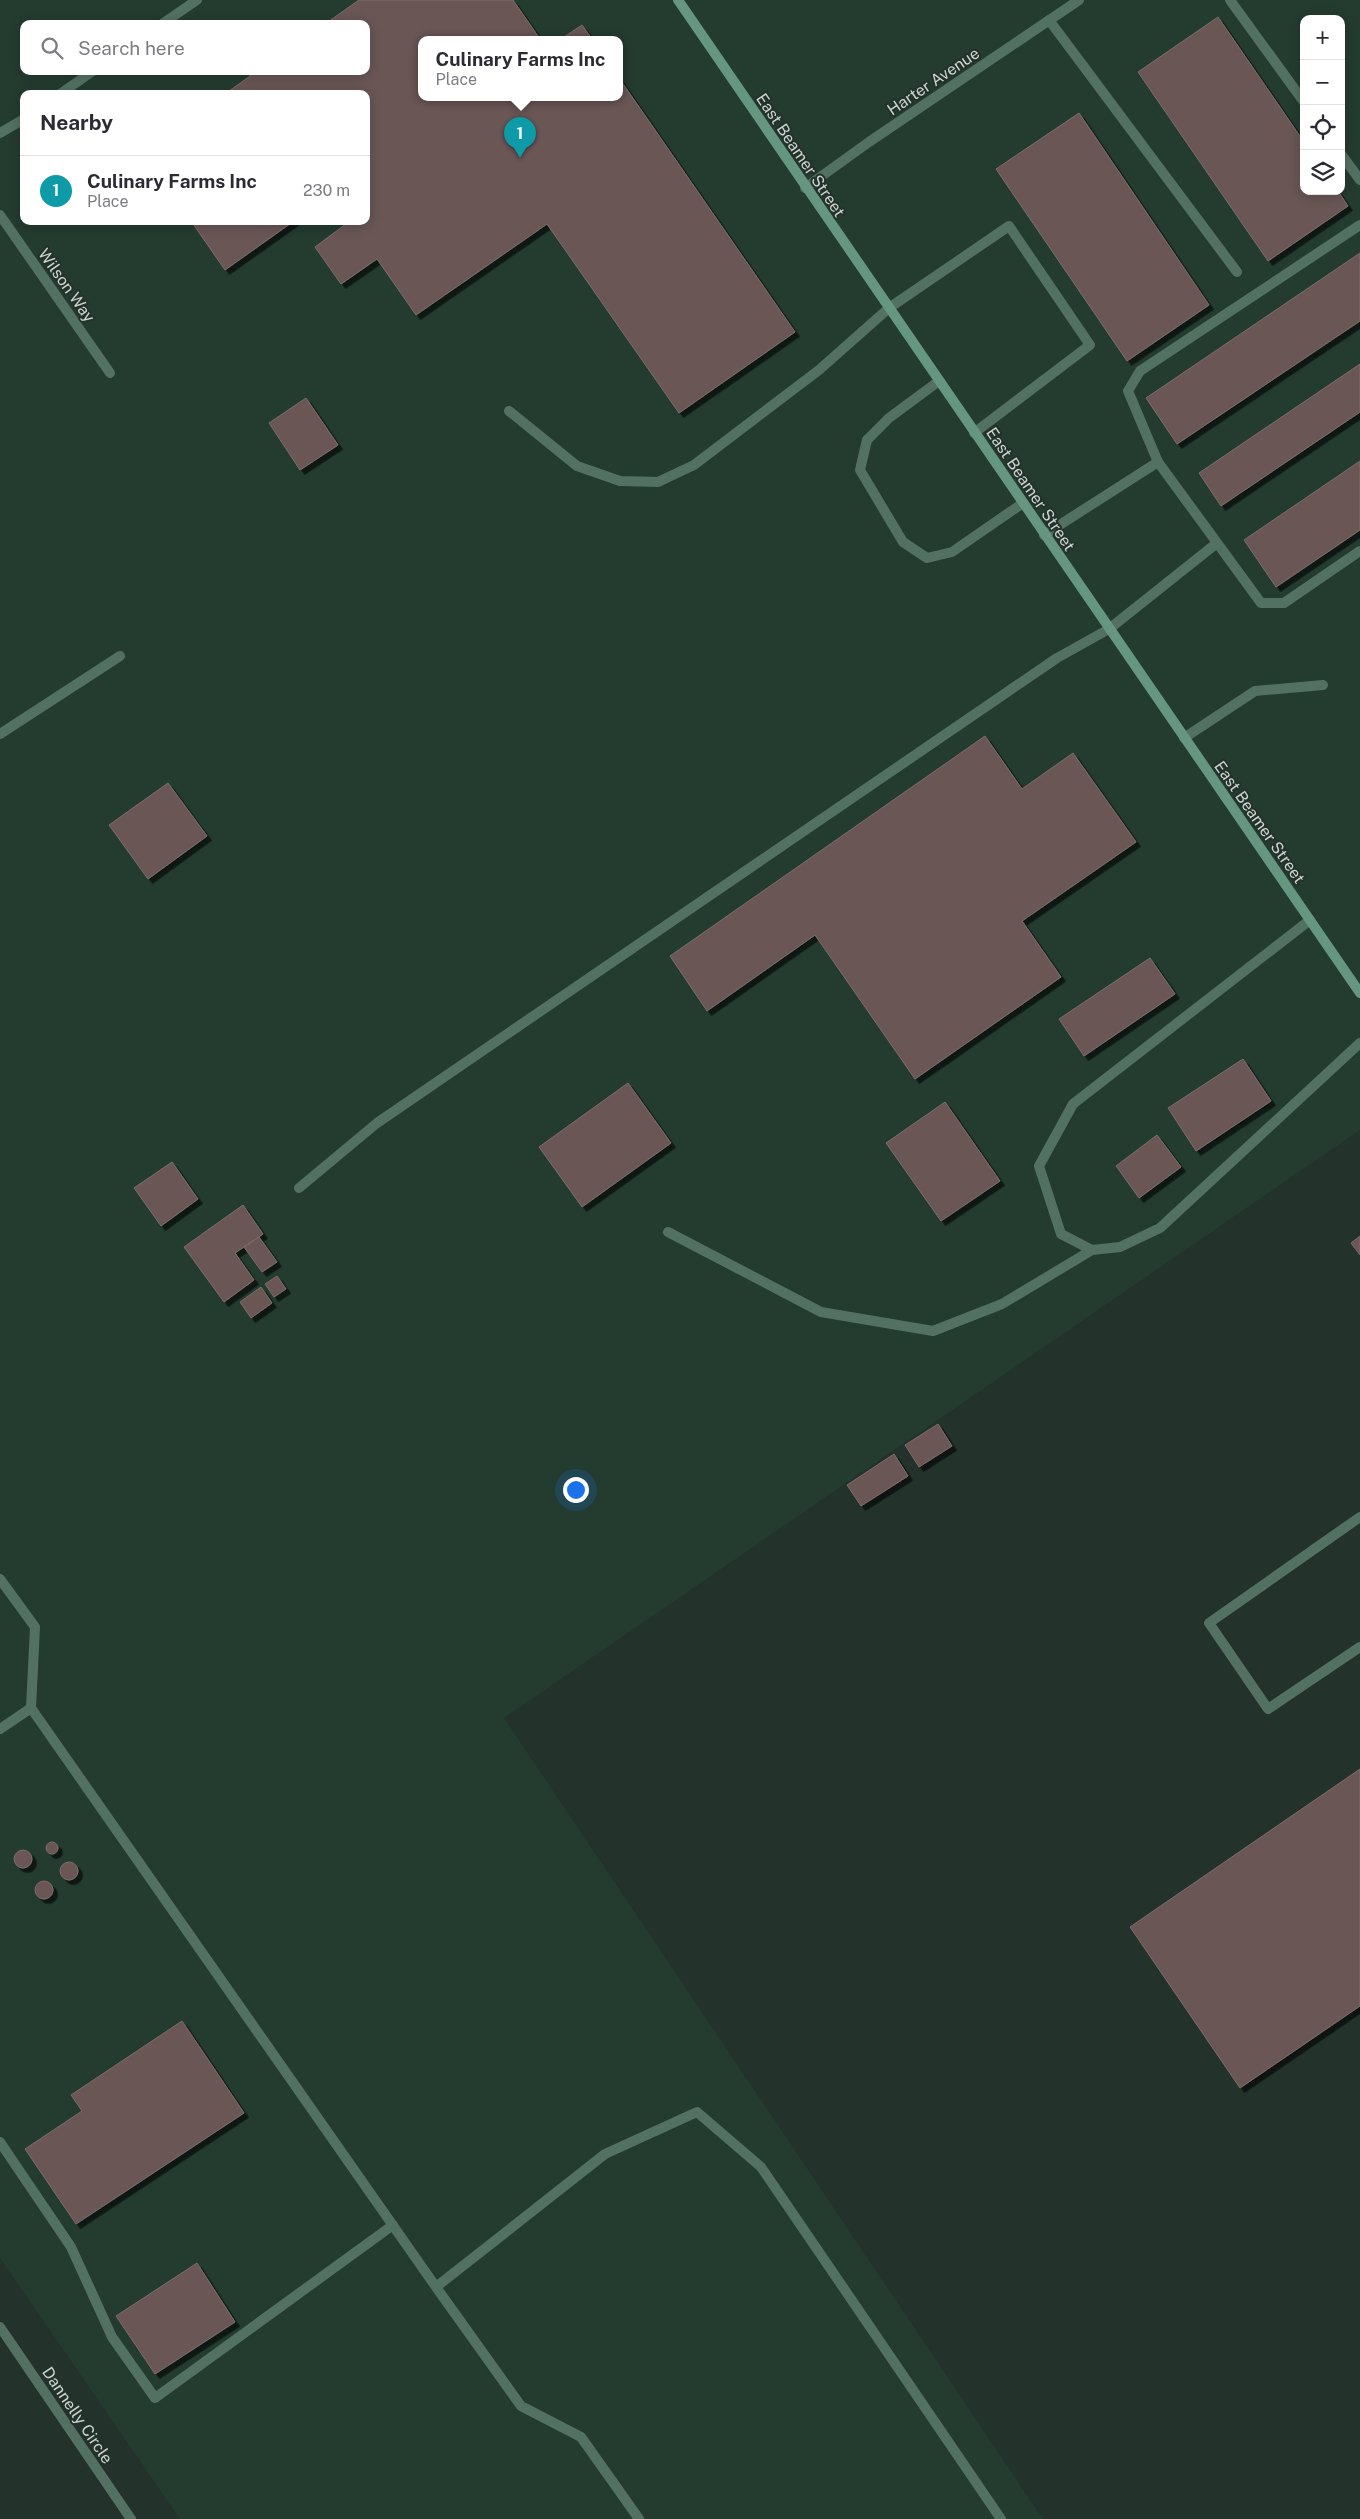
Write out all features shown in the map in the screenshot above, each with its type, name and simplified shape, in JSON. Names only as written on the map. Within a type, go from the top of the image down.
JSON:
[{"type":"street","points":[[168,20],[197,0]]},
{"type":"street","name":"East Beamer Street","points":[[678,0],[1360,993]]},
{"type":"street","name":"Harter Avenue","points":[[806,188],[877,136],[1078,0]]},
{"type":"street","points":[[1230,0],[1300,96]]},
{"type":"street","points":[[1049,20],[1237,272]]},
{"type":"street","points":[[66,90],[87,75]]},
{"type":"street","points":[[0,133],[20,121]]},
{"type":"street","points":[[1345,159],[1360,180]]},
{"type":"street","name":"Wilson Way","points":[[0,216],[110,373]]},
{"type":"street","points":[[1360,225],[1140,371],[1128,391],[1158,462],[1261,603],[1284,603],[1360,551]]},
{"type":"street","points":[[509,411],[577,466],[620,481],[658,482],[702,460],[819,370],[889,308],[1009,226],[1090,345],[974,433]]},
{"type":"street","points":[[939,381],[888,418],[867,440],[860,470],[903,542],[927,558],[952,552],[1023,503]]},
{"type":"street","points":[[1044,535],[1158,462]]},
{"type":"street","points":[[299,1188],[377,1123],[1057,658],[1109,629],[1217,543]]},
{"type":"street","points":[[0,734],[120,656]]},
{"type":"street","points":[[1184,738],[1254,691],[1323,685]]},
{"type":"street","points":[[1092,1250],[1061,1234],[1039,1166],[1074,1104],[1310,920]]},
{"type":"street","points":[[668,1232],[821,1312],[933,1330],[1002,1304],[1092,1250],[1120,1247],[1160,1228],[1360,1043]]},
{"type":"street","points":[[1360,1517],[1210,1623],[1268,1709],[1360,1647]]},
{"type":"street","points":[[0,1579],[35,1627],[31,1708],[521,2406],[581,2437],[639,2519]]},
{"type":"street","points":[[0,1729],[31,1708]]},
{"type":"street","points":[[436,2287],[605,2154],[697,2112],[761,2167],[1001,2519]]},
{"type":"street","points":[[0,2142],[71,2246],[112,2336],[155,2398],[393,2225]]},
{"type":"street","name":"Dannelly Circle","points":[[0,2327],[131,2519]]},
{"type":"shaded area","points":[[0,0],[1360,0],[1360,1130],[504,1718],[1043,2519],[180,2519],[0,2258]]},
{"type":"building","points":[[359,0],[513,0],[538,36],[418,36],[418,101],[623,101],[623,84],[795,332],[679,413],[547,224],[416,315],[377,259],[341,284],[315,247],[345,225],[370,225],[370,90],[231,90],[251,75],[370,75],[370,20],[331,20]]},
{"type":"building","points":[[1218,17],[1300,136],[1300,195],[1341,195],[1348,206],[1268,261],[1138,72]]},
{"type":"building","points":[[582,25],[590,36],[566,36]]},
{"type":"building","points":[[1079,113],[1209,305],[1127,361],[996,169]]},
{"type":"building","points":[[194,225],[288,225],[225,270]]},
{"type":"building","points":[[1360,253],[1360,321],[1177,444],[1146,398]]},
{"type":"building","points":[[1360,364],[1360,412],[1221,506],[1199,473]]},
{"type":"building","points":[[306,398],[338,445],[300,470],[269,423]]},
{"type":"building","points":[[1360,461],[1360,530],[1276,587],[1244,540]]},
{"type":"building","points":[[985,736],[1022,789],[1073,753],[1136,842],[1022,921],[1061,977],[915,1079],[815,935],[707,1011],[670,956]]},
{"type":"building","points":[[168,783],[207,836],[148,879],[109,825]]},
{"type":"building","points":[[1150,958],[1175,994],[1084,1056],[1059,1019]]},
{"type":"building","points":[[1243,1059],[1271,1101],[1196,1151],[1168,1108]]},
{"type":"building","points":[[628,1083],[671,1143],[582,1207],[539,1147]]},
{"type":"building","points":[[945,1102],[1000,1181],[941,1221],[886,1143]]},
{"type":"building","points":[[1157,1135],[1181,1167],[1139,1198],[1116,1166]]},
{"type":"building","points":[[172,1162],[198,1199],[161,1226],[134,1188]]},
{"type":"building","points":[[243,1205],[263,1234],[235,1253],[254,1280],[224,1302],[184,1247]]},
{"type":"building","points":[[1360,1236],[1360,1255],[1351,1243]]},
{"type":"building","points":[[259,1237],[277,1262],[262,1272],[244,1247]]},
{"type":"building","points":[[277,1276],[286,1289],[274,1297],[265,1284]]},
{"type":"building","points":[[261,1287],[272,1303],[251,1318],[240,1302]]},
{"type":"building","points":[[938,1424],[952,1446],[919,1467],[905,1445]]},
{"type":"building","points":[[894,1454],[908,1476],[861,1506],[847,1485]]},
{"type":"building","points":[[1360,1769],[1360,2006],[1240,2088],[1130,1927]]},
{"type":"building","points":[[50,1842],[54,1842],[58,1848],[54,1854],[50,1854],[46,1850],[46,1846]]},
{"type":"building","points":[[19,1850],[27,1850],[32,1855],[30,1866],[19,1868],[14,1863],[14,1855]]},
{"type":"building","points":[[69,1862],[75,1865],[78,1871],[75,1877],[69,1880],[63,1877],[60,1871],[63,1865]]},
{"type":"building","points":[[40,1881],[48,1881],[53,1886],[51,1897],[40,1899],[35,1894],[35,1886]]},
{"type":"building","points":[[182,2021],[244,2113],[76,2224],[25,2149],[82,2111],[71,2095]]},
{"type":"building","points":[[197,2263],[235,2322],[155,2374],[116,2316]]},
{"type":"place","name":"Culinary Farms Inc","points":[[520,158]]}]
